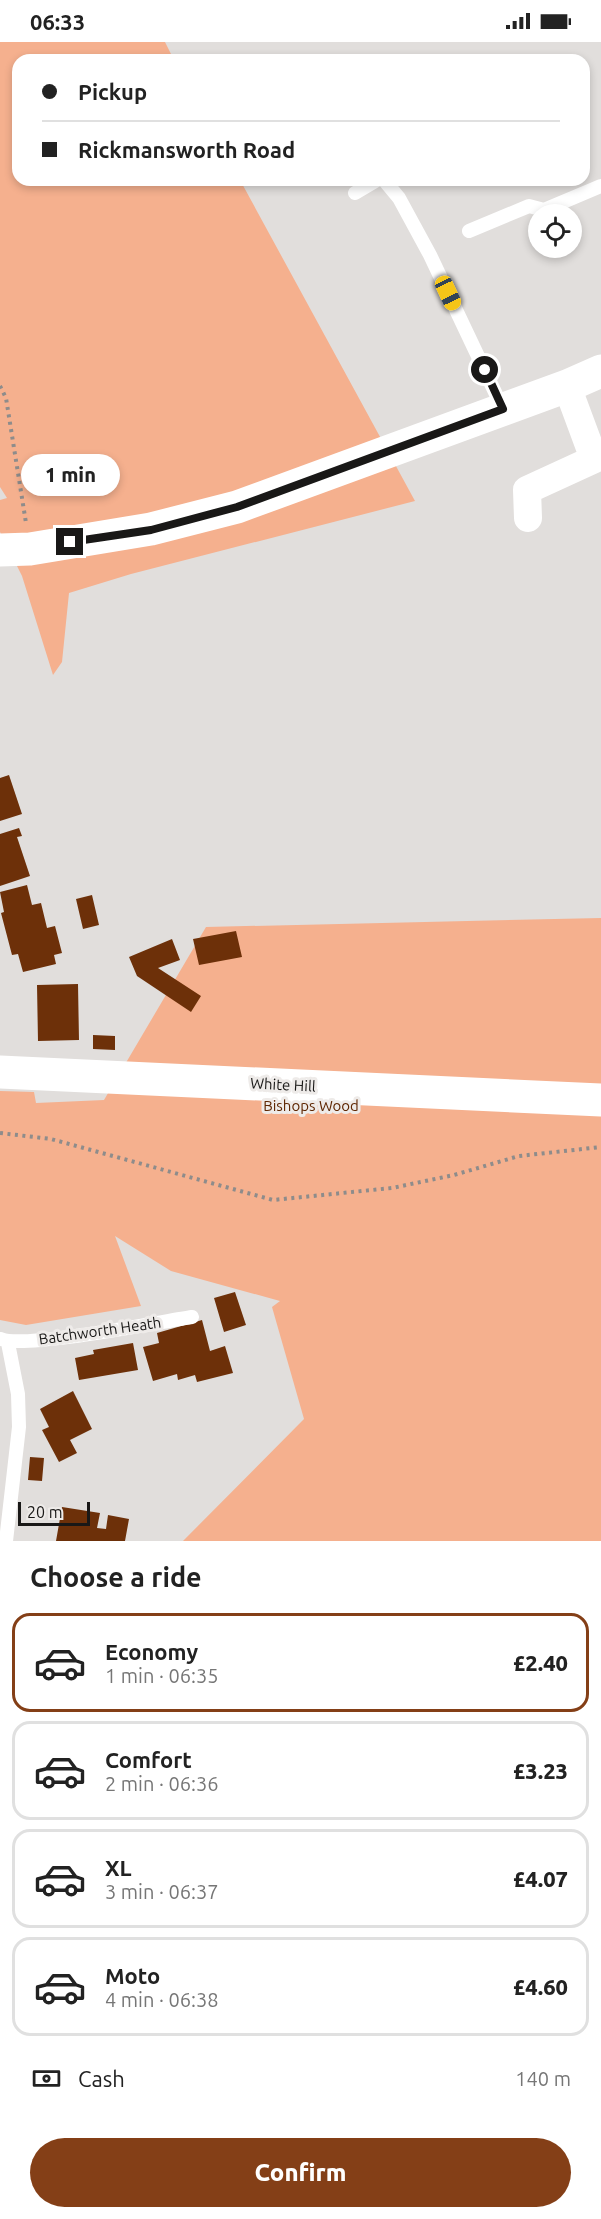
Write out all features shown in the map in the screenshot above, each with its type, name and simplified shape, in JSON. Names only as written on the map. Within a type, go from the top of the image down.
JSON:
[{"type":"main road","points":[[0,550],[30,549],[151,530],[237,507],[567,386],[601,371]]},
{"type":"main road","name":"White Hill","points":[[0,1072],[601,1100]]},
{"type":"street","points":[[528,518],[527,490],[598,458],[567,386]]},
{"type":"lane","points":[[356,193],[367,186]]},
{"type":"lane","points":[[389,186],[399,198],[430,255],[503,409]]},
{"type":"lane","points":[[469,231],[529,206],[544,210],[601,186]]},
{"type":"lane","name":"Batchworth Heath","points":[[6,1541],[19,1427],[18,1394],[4,1341],[46,1340],[192,1317]]},
{"type":"path","points":[[0,386],[6,398],[27,527]]},
{"type":"path","points":[[0,1133],[51,1139],[273,1200],[392,1188],[454,1175],[519,1156],[601,1147]]},
{"type":"green space","points":[[0,42],[165,42],[171,54],[12,54],[12,186],[243,186],[415,501],[131,574],[69,593],[62,662],[53,675],[22,576],[0,532],[0,500],[7,498],[0,487]]},
{"type":"green space","name":"Bishops Wood","points":[[601,918],[601,1541],[183,1541],[304,1419],[272,1307],[280,1301],[171,1271],[115,1236],[141,1306],[26,1325],[0,1320],[0,1091],[34,1092],[36,1103],[104,1100],[206,927]]},
{"type":"building","points":[[9,775],[22,814],[0,821],[0,778]]},
{"type":"building","points":[[19,828],[22,836],[17,837],[30,876],[0,886],[0,834]]},
{"type":"building","points":[[27,885],[32,905],[41,903],[47,928],[55,926],[62,953],[54,955],[56,964],[23,972],[18,954],[12,955],[1,913],[4,912],[0,892]]},
{"type":"building","points":[[92,895],[99,925],[83,929],[76,899]]},
{"type":"building","points":[[236,931],[242,957],[199,965],[193,939]]},
{"type":"building","points":[[172,939],[180,960],[158,968],[201,996],[191,1012],[137,976],[129,957]]},
{"type":"building","points":[[78,984],[79,1040],[38,1041],[37,985]]},
{"type":"building","points":[[93,1035],[115,1036],[115,1050],[93,1049]]},
{"type":"building","points":[[235,1292],[246,1325],[224,1332],[214,1298]]},
{"type":"building","points":[[202,1320],[210,1351],[225,1346],[233,1373],[197,1382],[195,1375],[178,1380],[177,1374],[153,1381],[143,1347],[159,1343],[157,1333]]},
{"type":"building","points":[[133,1343],[138,1370],[79,1380],[75,1358],[94,1354],[93,1350]]},
{"type":"building","points":[[73,1391],[92,1429],[70,1440],[77,1453],[59,1462],[42,1430],[49,1427],[40,1409]]},
{"type":"building","points":[[30,1457],[44,1458],[42,1481],[28,1480]]},
{"type":"building","points":[[62,1507],[100,1513],[97,1528],[106,1529],[108,1515],[129,1519],[125,1541],[56,1541]]},
{"type":"route","points":[[70,542],[151,530],[237,507],[503,409],[485,370]]}]
